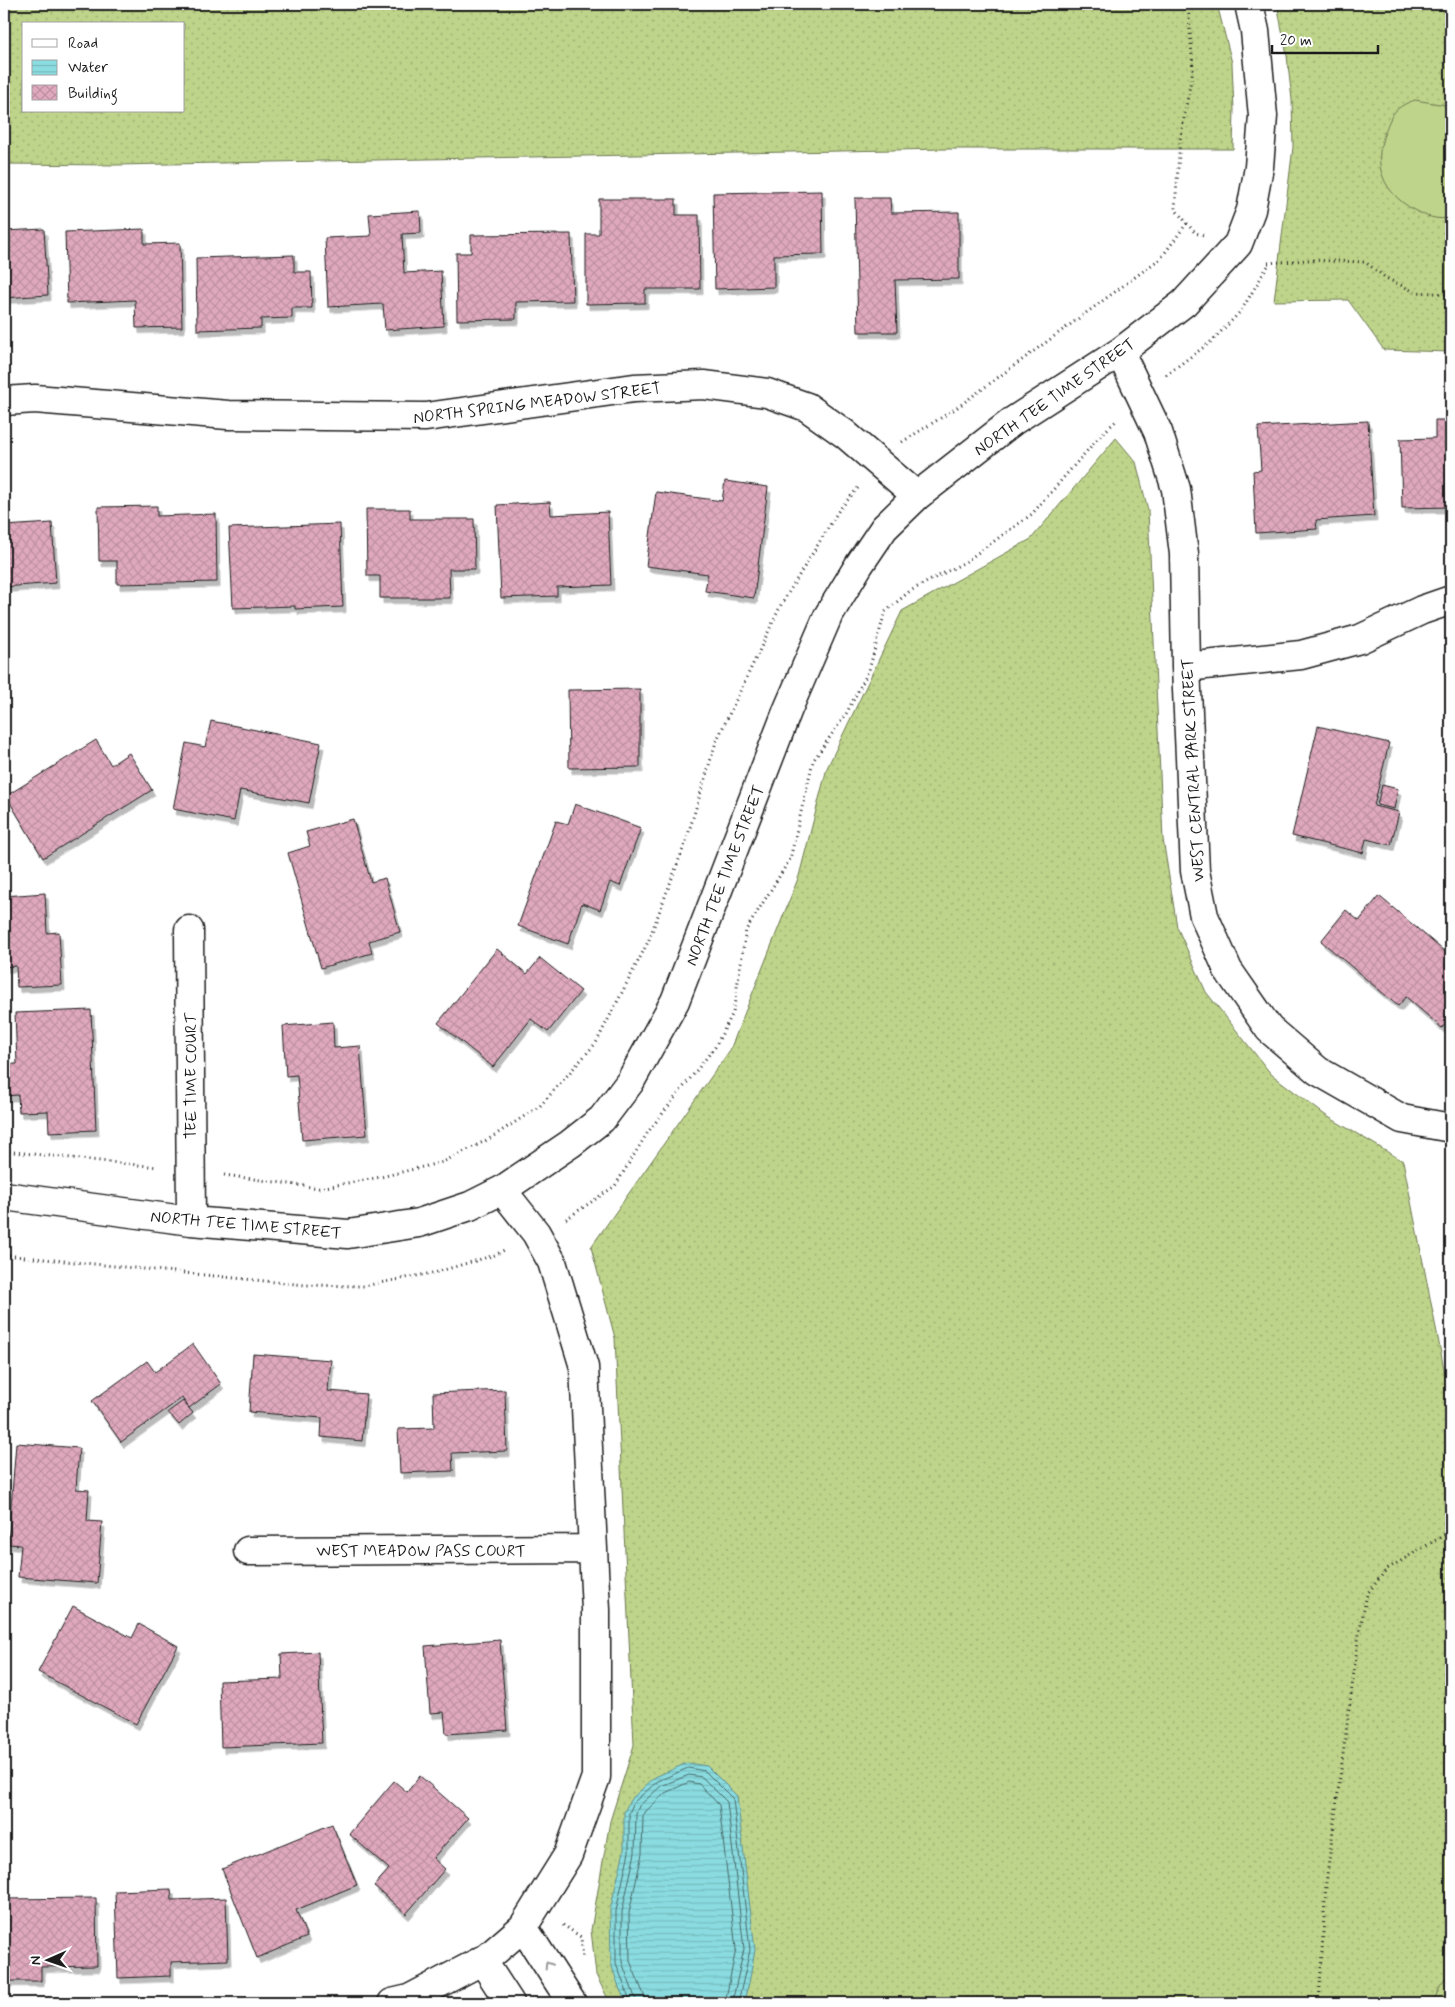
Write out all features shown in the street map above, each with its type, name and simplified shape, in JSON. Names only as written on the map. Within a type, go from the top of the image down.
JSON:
[{"type":"street","name":"NORTH TEE TIME STREET","points":[[4,1196],[191,1221],[348,1234],[419,1222],[470,1206],[502,1190],[570,1144],[602,1119],[630,1082],[675,1001],[788,709],[828,616],[884,528],[917,496],[1013,421],[1120,352],[1184,303],[1238,244],[1252,210],[1259,167],[1263,116],[1255,32],[1249,4]]},
{"type":"street","name":"WEST CENTRAL PARK STREET","points":[[1120,352],[1158,432],[1176,489],[1184,554],[1186,667],[1195,871],[1204,916],[1228,970],[1269,1029],[1318,1071],[1402,1119],[1451,1128]]},
{"type":"street","name":"NORTH SPRING MEADOW STREET","points":[[4,401],[35,399],[228,415],[426,417],[634,388],[704,385],[767,394],[807,407],[844,434],[917,496]]},
{"type":"street","points":[[1186,667],[1301,655],[1360,639],[1422,610],[1451,600]]},
{"type":"street","name":"TEE TIME COURT","points":[[189,930],[191,1221]]},
{"type":"street","points":[[392,2003],[409,1999],[482,1960],[523,1927],[568,1855],[596,1777],[596,1610],[584,1367],[552,1262],[536,1234],[502,1190]]},
{"type":"street","name":"WEST MEADOW PASS COURT","points":[[248,1551],[593,1549]]},
{"type":"street","points":[[523,1927],[572,2003]]},
{"type":"street","points":[[482,1960],[510,2003]]},
{"type":"path","points":[[4,1150],[191,1171],[319,1188],[381,1177],[443,1162],[489,1139],[540,1106],[596,1043],[648,942],[686,841],[716,742],[781,605],[840,510],[897,445],[955,410],[1161,258],[1187,223]]},
{"type":"path","points":[[1319,2003],[1326,1883],[1359,1634],[1367,1594],[1387,1569],[1451,1530]]},
{"type":"green space","points":[[4,4],[1217,4],[1232,63],[1233,149],[945,149],[116,165],[4,164]]},
{"type":"green space","points":[[1277,4],[1451,4],[1451,352],[1384,350],[1348,300],[1274,301],[1293,147],[1292,100],[1287,56]]},
{"type":"green space","points":[[1415,100],[1451,106],[1451,218],[1441,219],[1414,210],[1395,195],[1383,177],[1380,167],[1380,156],[1381,144],[1387,125],[1392,115],[1399,108]]},
{"type":"green space","points":[[1116,438],[1136,462],[1148,510],[1163,839],[1177,927],[1206,992],[1271,1074],[1325,1115],[1403,1161],[1451,1404],[1451,2003],[610,2003],[596,1975],[591,1930],[610,1821],[634,1745],[615,1338],[591,1247],[730,1050],[799,876],[827,768],[902,611],[1031,539]]},
{"type":"green space","points":[[1451,1972],[1451,2003],[1433,2003],[1440,1986]]},
{"type":"water","points":[[687,1763],[707,1766],[737,1796],[755,1950],[749,1983],[743,2003],[627,2003],[620,1990],[611,1964],[610,1910],[624,1851],[624,1812],[630,1800],[655,1777]]},
{"type":"building","points":[[822,191],[823,254],[774,255],[774,287],[715,289],[713,193]]},
{"type":"building","points":[[855,198],[890,198],[891,213],[959,212],[959,279],[895,280],[897,332],[858,332]]},
{"type":"building","points":[[599,199],[676,199],[676,215],[699,215],[700,289],[645,289],[645,303],[586,304],[586,234],[599,234]]},
{"type":"building","points":[[420,211],[421,233],[402,234],[404,273],[441,271],[444,326],[385,330],[383,304],[328,307],[325,238],[371,236],[369,214]]},
{"type":"building","points":[[44,229],[48,295],[4,298],[4,231]]},
{"type":"building","points":[[144,229],[144,244],[180,243],[182,327],[136,328],[135,300],[67,303],[65,232]]},
{"type":"building","points":[[571,234],[573,301],[516,302],[516,319],[457,320],[456,253],[471,253],[471,235]]},
{"type":"building","points":[[294,255],[294,272],[311,272],[312,308],[292,308],[292,318],[261,319],[261,328],[197,330],[196,258]]},
{"type":"building","points":[[1435,420],[1451,420],[1451,507],[1402,508],[1400,439],[1435,438]]},
{"type":"building","points":[[1368,421],[1374,516],[1316,520],[1317,529],[1256,533],[1253,471],[1261,470],[1258,427]]},
{"type":"building","points":[[725,481],[768,487],[754,598],[705,591],[708,574],[646,566],[656,492],[722,501]]},
{"type":"building","points":[[550,502],[551,515],[608,512],[611,585],[557,587],[557,596],[501,598],[497,505]]},
{"type":"building","points":[[157,506],[157,516],[216,514],[217,582],[117,584],[117,561],[99,561],[98,507]]},
{"type":"building","points":[[366,509],[410,509],[410,519],[474,519],[475,569],[449,569],[450,598],[380,598],[380,576],[367,576]]},
{"type":"building","points":[[52,523],[56,583],[4,587],[4,526]]},
{"type":"building","points":[[340,524],[343,607],[295,609],[295,606],[233,608],[229,528]]},
{"type":"building","points":[[640,689],[640,767],[569,768],[568,690]]},
{"type":"building","points":[[211,721],[321,743],[309,803],[240,790],[234,821],[173,809],[186,743],[205,747]]},
{"type":"building","points":[[1318,726],[1389,743],[1374,806],[1399,812],[1391,845],[1366,839],[1363,853],[1292,836]]},
{"type":"building","points":[[96,740],[111,765],[129,753],[152,790],[43,858],[6,796]]},
{"type":"building","points":[[1382,785],[1398,789],[1394,809],[1377,805]]},
{"type":"building","points":[[575,804],[641,828],[620,886],[610,882],[600,910],[582,903],[568,944],[518,926],[556,821],[568,824]]},
{"type":"building","points":[[353,819],[371,882],[385,878],[400,932],[369,941],[372,953],[321,968],[288,853],[310,846],[306,832]]},
{"type":"building","points":[[45,893],[47,933],[59,932],[62,985],[17,987],[16,966],[4,967],[4,896]]},
{"type":"building","points":[[1379,896],[1451,957],[1451,1017],[1442,1028],[1406,997],[1398,1006],[1321,941],[1346,910],[1359,921]]},
{"type":"building","points":[[497,949],[527,974],[540,958],[581,991],[548,1032],[531,1019],[493,1067],[438,1023]]},
{"type":"building","points":[[91,1010],[96,1130],[49,1132],[48,1111],[19,1112],[18,1095],[4,1096],[4,1064],[17,1064],[15,1013]]},
{"type":"building","points":[[333,1022],[334,1048],[360,1046],[367,1135],[302,1140],[297,1075],[286,1076],[283,1026]]},
{"type":"building","points":[[193,1344],[221,1384],[189,1408],[182,1398],[121,1442],[92,1401],[147,1361],[155,1372]]},
{"type":"building","points":[[253,1354],[331,1360],[328,1391],[366,1394],[362,1441],[321,1437],[322,1418],[249,1412]]},
{"type":"building","points":[[505,1390],[507,1451],[452,1453],[453,1471],[400,1473],[398,1429],[434,1428],[433,1393]]},
{"type":"building","points":[[183,1401],[193,1413],[179,1425],[168,1412]]},
{"type":"building","points":[[16,1443],[79,1448],[76,1489],[89,1490],[87,1521],[102,1522],[97,1583],[18,1577],[21,1545],[8,1544]]},
{"type":"building","points":[[73,1606],[132,1638],[139,1624],[178,1646],[136,1724],[38,1672]]},
{"type":"building","points":[[500,1640],[507,1730],[446,1734],[444,1712],[430,1713],[425,1646]]},
{"type":"building","points":[[318,1652],[322,1743],[221,1747],[219,1681],[282,1679],[281,1654]]},
{"type":"building","points":[[420,1776],[468,1818],[433,1858],[445,1869],[406,1914],[374,1886],[389,1869],[349,1834],[394,1781],[407,1792]]},
{"type":"building","points":[[332,1824],[357,1885],[296,1910],[307,1937],[257,1958],[222,1869]]},
{"type":"building","points":[[171,1889],[172,1900],[226,1898],[228,1960],[171,1962],[171,1976],[118,1978],[115,1891]]},
{"type":"building","points":[[96,1898],[97,1966],[41,1967],[41,1981],[4,1981],[4,1899]]}]
